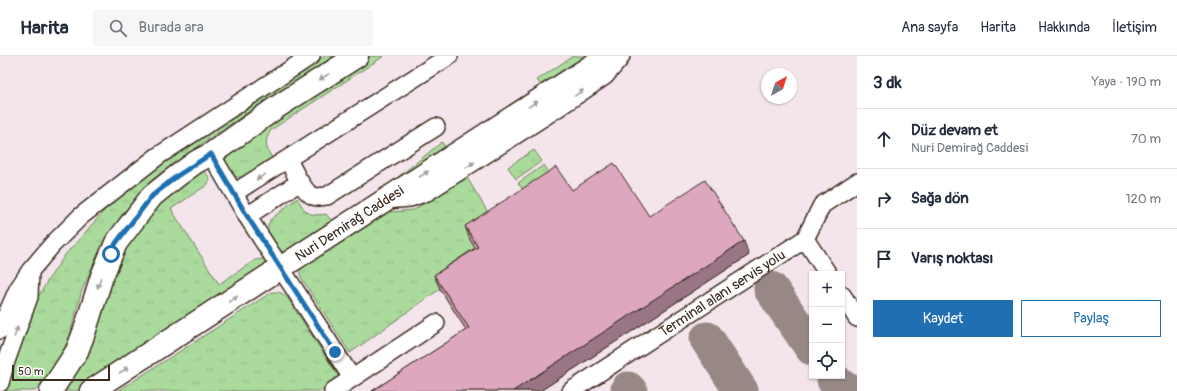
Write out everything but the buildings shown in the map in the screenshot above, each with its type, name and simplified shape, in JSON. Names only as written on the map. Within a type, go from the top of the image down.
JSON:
[{"type":"main road","points":[[51,391],[77,351],[102,276],[116,243],[152,196],[177,176],[211,154],[277,107],[356,56]]},
{"type":"main road","name":"Nuri Demirağ Caddesi","points":[[91,391],[607,56]]},
{"type":"lane","points":[[0,330],[18,289],[30,271],[52,245],[81,216],[158,156],[311,56]]},
{"type":"lane","points":[[234,194],[449,56]]},
{"type":"lane","points":[[384,200],[410,198],[427,192],[605,76],[621,56]]},
{"type":"lane","points":[[288,160],[300,182],[311,195],[318,197],[327,196],[436,127]]},
{"type":"lane","points":[[211,154],[247,216],[352,378]]},
{"type":"lane","points":[[247,216],[300,182]]},
{"type":"lane","points":[[826,271],[805,239],[822,205],[857,182]]},
{"type":"lane","name":"Terminal alanı servis yolu","points":[[571,391],[805,239]]},
{"type":"lane","points":[[0,383],[5,364],[29,297],[30,271]]},
{"type":"lane","points":[[845,300],[857,318]]},
{"type":"lane","points":[[333,391],[436,323]]},
{"type":"green space","points":[[325,56],[334,56],[214,135],[153,179],[121,216],[98,254],[82,290],[70,335],[61,356],[48,375],[35,391],[7,391],[9,375],[37,299],[65,255],[104,211],[116,199],[149,172]]},
{"type":"green space","points":[[371,56],[384,56],[271,130],[266,144],[273,159],[245,177],[236,177],[231,172],[223,153]]},
{"type":"green space","points":[[573,56],[585,56],[541,85],[537,80]]},
{"type":"green space","points":[[442,142],[448,152],[286,255],[279,250],[268,233],[270,220],[297,198],[302,207],[311,214],[326,214],[332,221],[388,185]]},
{"type":"green space","points":[[534,150],[542,161],[516,179],[508,167]]},
{"type":"green space","points":[[544,165],[552,177],[526,194],[518,183]]},
{"type":"green space","points":[[199,170],[205,172],[208,176],[210,180],[207,185],[171,209],[219,284],[255,260],[263,259],[266,261],[267,265],[76,391],[62,391],[104,287],[133,234],[165,197]]},
{"type":"green space","points":[[466,176],[495,224],[484,261],[440,289],[350,353],[302,279],[300,268],[377,213],[414,210]]},
{"type":"green space","points":[[272,292],[279,292],[286,296],[339,377],[325,391],[118,391]]},
{"type":"taxiway","points":[[771,289],[809,344]]},
{"type":"taxiway","points":[[707,339],[741,391]]},
{"type":"taxiway","points":[[834,380],[849,391]]},
{"type":"route","points":[[111,254],[116,243],[152,196],[196,162],[211,154],[247,216],[335,352]]}]
